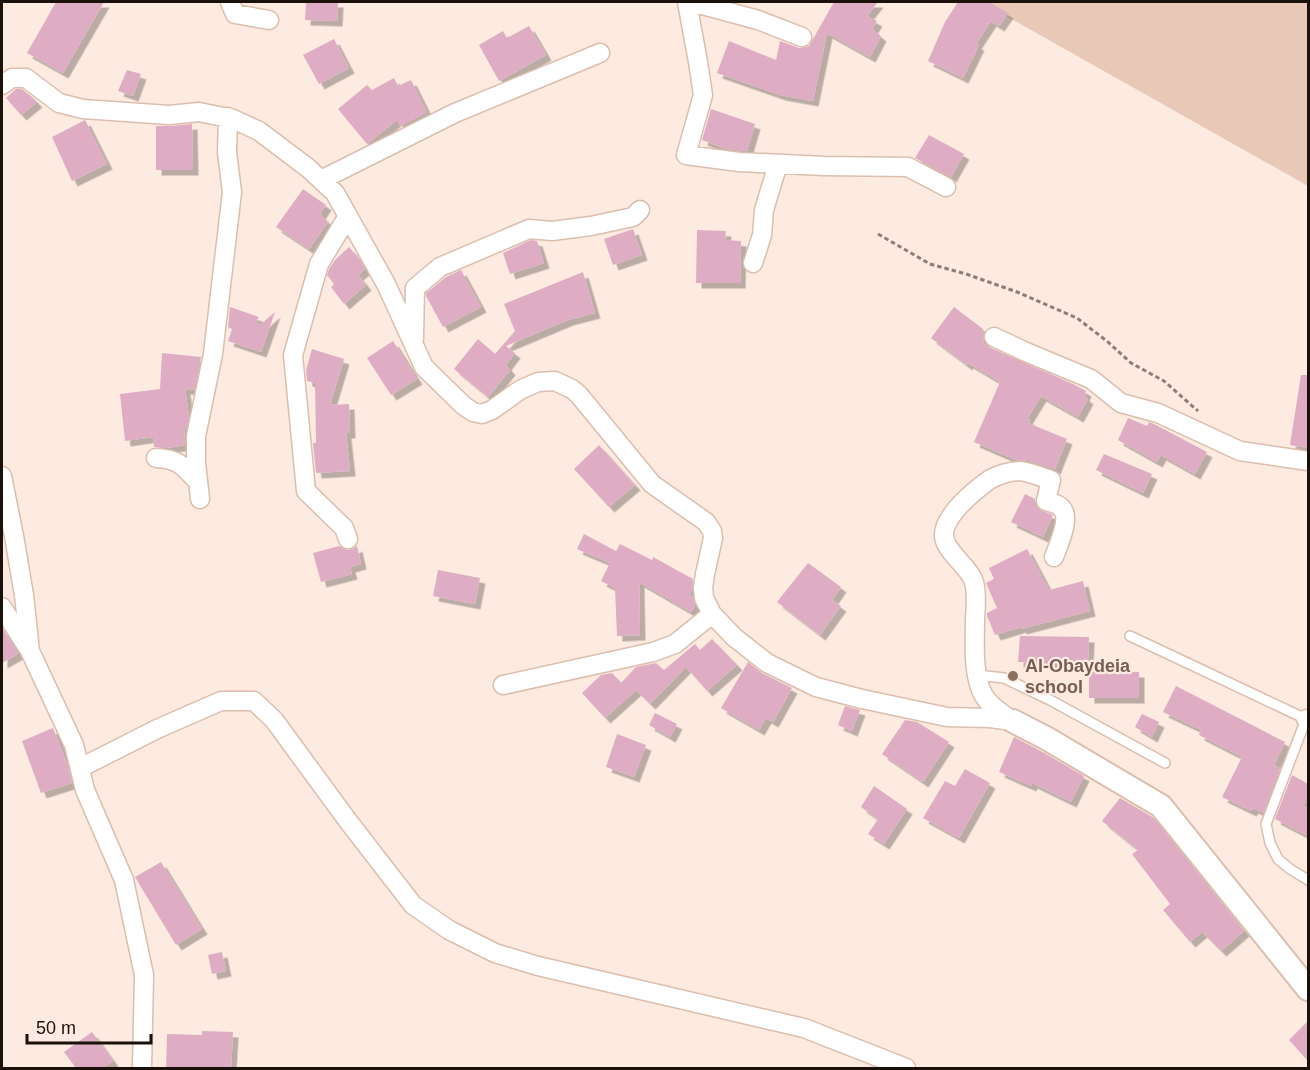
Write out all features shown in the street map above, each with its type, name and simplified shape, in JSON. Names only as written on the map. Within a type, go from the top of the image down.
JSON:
[{"type":"street","points":[[230,2],[235,14],[269,20]]},
{"type":"street","points":[[802,37],[758,20],[695,5],[703,95],[686,155],[739,162],[908,167],[946,187]]},
{"type":"street","points":[[321,180],[455,113],[600,53]]},
{"type":"street","points":[[2,85],[12,78],[26,78],[58,103],[83,109],[169,115],[199,112],[233,118],[259,132],[308,168],[334,193],[386,284],[424,367],[464,406],[473,412],[482,414],[492,410],[520,390],[538,382],[555,381],[572,389],[652,484],[706,522],[712,531],[712,546],[705,574],[704,598],[712,614],[734,637],[767,663],[816,687],[862,699],[947,717],[1013,721]]},
{"type":"street","points":[[156,458],[168,459],[181,464],[199,490],[196,436],[213,354],[232,192],[227,152],[228,117]]},
{"type":"street","points":[[753,263],[762,235],[764,210],[778,164]]},
{"type":"street","points":[[413,344],[416,288],[440,267],[529,229],[552,231],[591,226],[633,217],[640,210]]},
{"type":"street","points":[[348,216],[319,264],[293,355],[306,496],[344,528],[348,539]]},
{"type":"street","points":[[994,337],[1091,379],[1121,403],[1158,413],[1240,451],[1308,461]]},
{"type":"street","points":[[1054,557],[1066,517],[1063,508],[1046,501],[1051,480],[1019,471],[1001,475],[990,480],[969,497],[952,515],[944,537],[947,545],[974,581],[977,675],[984,696],[1013,721],[1161,806],[1308,989]]},
{"type":"street","points":[[2,476],[24,595],[30,651]]},
{"type":"street","points":[[2,607],[30,651],[74,745],[85,790],[124,880],[144,975],[142,1068]]},
{"type":"street","points":[[503,685],[652,652],[675,644],[712,614]]},
{"type":"street","points":[[80,768],[157,729],[221,701],[254,701],[274,720],[413,905],[449,930],[495,953],[538,966],[804,1028],[906,1068]]},
{"type":"lane","points":[[1131,636],[1307,719],[1266,824],[1269,843],[1278,859],[1308,880]]},
{"type":"lane","points":[[977,675],[1004,678],[1050,700],[1165,763]]},
{"type":"path","points":[[878,234],[930,264],[1017,292],[1077,318],[1131,363],[1164,381],[1198,412]]},
{"type":"shaded area","points":[[982,2],[1308,2],[1308,186],[992,8]]},
{"type":"building","points":[[56,2],[104,2],[63,73],[27,53]]},
{"type":"building","points":[[306,2],[338,2],[337,21],[305,20]]},
{"type":"building","points":[[834,2],[878,2],[867,16],[877,21],[872,29],[881,36],[870,57],[827,33],[813,101],[780,95],[717,73],[729,41],[776,60],[780,41],[799,48],[809,46]]},
{"type":"building","points":[[958,2],[989,2],[1008,13],[999,26],[991,21],[976,44],[979,45],[963,78],[928,61],[945,22]]},
{"type":"building","points":[[529,26],[546,55],[499,81],[479,45],[503,31],[507,38]]},
{"type":"building","points":[[334,39],[349,68],[319,84],[303,55]]},
{"type":"building","points":[[127,70],[141,74],[133,96],[118,91]]},
{"type":"building","points":[[394,78],[398,86],[411,80],[427,112],[400,126],[397,120],[367,144],[338,109],[367,85],[372,90]]},
{"type":"building","points":[[16,89],[22,89],[37,102],[21,115],[6,98]]},
{"type":"building","points":[[711,109],[755,124],[747,151],[726,149],[702,140]]},
{"type":"building","points":[[85,120],[107,164],[72,181],[52,137]]},
{"type":"building","points":[[192,124],[193,170],[156,170],[156,126]]},
{"type":"building","points":[[929,135],[964,154],[951,177],[915,158]]},
{"type":"building","points":[[303,189],[326,205],[320,214],[328,222],[309,249],[276,227]]},
{"type":"building","points":[[633,229],[642,255],[613,265],[604,239]]},
{"type":"building","points":[[697,230],[726,231],[725,240],[741,241],[740,283],[696,283]]},
{"type":"building","points":[[531,240],[537,241],[544,263],[510,274],[503,253]]},
{"type":"building","points":[[349,247],[365,269],[358,275],[366,285],[344,304],[331,287],[334,284],[327,275],[335,260]]},
{"type":"building","points":[[461,270],[481,307],[443,327],[426,293],[446,277]]},
{"type":"building","points":[[583,272],[595,313],[568,320],[506,346],[515,353],[506,365],[510,370],[488,397],[454,369],[478,339],[495,354],[515,331],[504,304]]},
{"type":"building","points":[[230,307],[259,317],[256,321],[260,325],[275,312],[261,352],[228,341],[232,329],[228,327]]},
{"type":"building","points":[[954,307],[983,329],[981,332],[984,333],[984,343],[989,347],[1086,391],[1084,396],[1088,399],[1078,417],[1041,396],[1027,419],[1030,420],[1028,423],[1067,439],[1055,469],[1030,461],[1016,460],[974,442],[1000,382],[968,363],[967,365],[931,338]]},
{"type":"building","points":[[393,341],[417,379],[391,395],[367,358]]},
{"type":"building","points":[[312,349],[344,359],[330,405],[349,404],[350,433],[346,433],[350,471],[316,473],[313,443],[316,443],[315,383],[307,381],[306,370]]},
{"type":"building","points":[[162,353],[201,357],[194,390],[185,389],[189,417],[186,429],[184,429],[185,445],[167,448],[154,447],[153,437],[125,441],[120,394],[160,389]]},
{"type":"building","points":[[1301,375],[1308,375],[1308,448],[1290,445]]},
{"type":"building","points":[[1128,418],[1147,426],[1149,422],[1154,424],[1207,452],[1195,474],[1161,455],[1157,462],[1118,440]]},
{"type":"building","points":[[599,445],[635,485],[609,507],[574,469]]},
{"type":"building","points":[[1104,454],[1152,474],[1143,493],[1096,470]]},
{"type":"building","points":[[1025,494],[1035,499],[1038,509],[1053,515],[1043,537],[1011,522]]},
{"type":"building","points":[[584,534],[616,551],[620,544],[652,560],[653,557],[693,579],[689,595],[693,597],[695,605],[691,612],[639,582],[640,635],[617,636],[615,588],[601,581],[610,563],[577,549]]},
{"type":"building","points":[[339,546],[347,550],[357,546],[361,564],[350,567],[352,574],[321,582],[313,553]]},
{"type":"building","points":[[1027,549],[1049,590],[1083,581],[1090,611],[995,635],[987,616],[987,613],[997,608],[986,583],[994,579],[989,568]]},
{"type":"building","points":[[808,563],[841,587],[832,600],[841,606],[820,635],[777,602]]},
{"type":"building","points":[[438,570],[480,578],[475,604],[433,596]]},
{"type":"building","points":[[2,627],[18,654],[2,663]]},
{"type":"building","points":[[1020,636],[1089,637],[1088,664],[1018,662]]},
{"type":"building","points":[[712,639],[737,665],[707,691],[686,667],[650,704],[636,690],[605,718],[582,693],[601,675],[612,673],[621,683],[636,667],[656,663],[664,670],[695,644],[700,650]]},
{"type":"building","points":[[748,662],[762,673],[792,688],[773,722],[766,718],[759,730],[721,708]]},
{"type":"building","points":[[1089,672],[1139,672],[1139,698],[1089,698]]},
{"type":"building","points":[[1176,686],[1285,742],[1274,765],[1280,768],[1263,813],[1253,808],[1251,811],[1222,797],[1242,757],[1199,735],[1201,730],[1163,712]]},
{"type":"building","points":[[845,706],[860,710],[852,731],[838,725]]},
{"type":"building","points":[[655,713],[677,724],[670,737],[649,725]]},
{"type":"building","points":[[1142,714],[1159,722],[1152,737],[1135,727]]},
{"type":"building","points":[[905,720],[917,722],[949,742],[923,782],[882,754]]},
{"type":"building","points":[[53,728],[72,783],[41,793],[22,741]]},
{"type":"building","points":[[617,734],[646,745],[634,777],[606,767]]},
{"type":"building","points":[[1014,737],[1084,776],[1071,802],[1032,783],[1031,786],[999,772]]},
{"type":"building","points":[[965,769],[990,783],[959,838],[923,818],[945,781],[955,786]]},
{"type":"building","points":[[1292,775],[1308,784],[1308,794],[1303,806],[1308,808],[1308,836],[1275,819]]},
{"type":"building","points":[[874,786],[907,809],[884,844],[868,834],[878,819],[861,807]]},
{"type":"building","points":[[1120,798],[1154,818],[1244,931],[1221,951],[1202,932],[1190,942],[1163,910],[1170,904],[1132,854],[1138,850],[1102,821]]},
{"type":"building","points":[[161,862],[202,929],[176,945],[135,877]]},
{"type":"building","points":[[222,952],[226,971],[212,974],[208,955]]},
{"type":"building","points":[[1308,1021],[1308,1061],[1289,1040]]},
{"type":"building","points":[[202,1031],[233,1032],[231,1068],[166,1068],[167,1034],[202,1035]]},
{"type":"building","points":[[92,1032],[113,1061],[102,1068],[76,1068],[64,1052]]},
{"type":"place","name":"Al-Obaydeia school","points":[[1013,676]]}]
